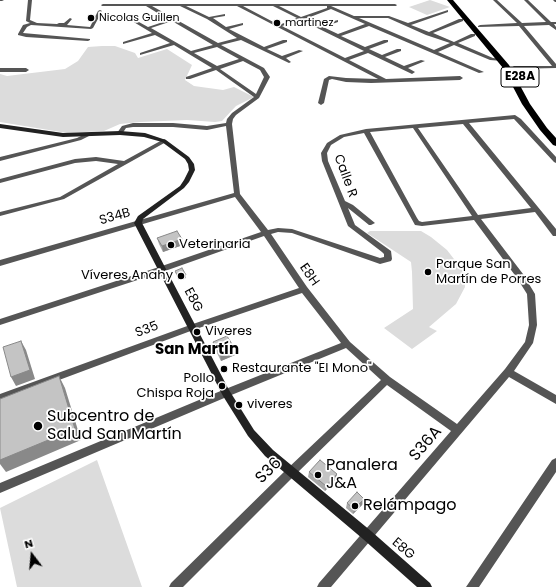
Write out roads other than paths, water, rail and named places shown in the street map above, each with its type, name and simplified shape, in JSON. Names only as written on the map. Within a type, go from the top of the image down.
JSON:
[{"type":"highway","points":[[450,0],[501,60]]},
{"type":"highway","points":[[457,0],[480,26]]},
{"type":"highway","name":"E28A","points":[[480,26],[514,68],[537,108],[556,131]]},
{"type":"highway","name":"E28A","points":[[501,60],[517,89],[544,130],[556,143]]},
{"type":"street","points":[[30,0],[29,22],[64,25],[70,18]]},
{"type":"street","points":[[88,40],[26,36],[20,34],[25,26],[31,24],[91,28],[106,0]]},
{"type":"street","points":[[495,0],[520,24],[556,67]]},
{"type":"street","points":[[526,0],[553,23],[556,29]]},
{"type":"street","points":[[103,5],[180,5],[187,2],[274,5],[318,3],[326,5],[481,72]]},
{"type":"street","points":[[326,5],[369,2],[395,5]]},
{"type":"street","points":[[239,3],[279,26],[384,80]]},
{"type":"street","points":[[180,5],[209,18],[241,38],[289,62]]},
{"type":"street","points":[[274,5],[412,72]]},
{"type":"street","points":[[148,6],[262,69],[267,77],[257,97],[234,114],[230,119],[229,124],[237,194]]},
{"type":"street","points":[[279,26],[331,8]]},
{"type":"street","points":[[406,24],[446,11]]},
{"type":"street","points":[[209,18],[222,15]]},
{"type":"street","points":[[97,16],[126,18],[148,28],[216,68],[257,97]]},
{"type":"street","points":[[352,17],[389,17],[492,59],[501,60]]},
{"type":"street","points":[[148,28],[172,20]]},
{"type":"street","points":[[428,34],[461,20]]},
{"type":"street","points":[[319,27],[336,21]]},
{"type":"street","points":[[480,26],[553,23]]},
{"type":"street","points":[[226,28],[241,24]]},
{"type":"street","points":[[338,36],[370,24]]},
{"type":"street","points":[[125,43],[156,33]]},
{"type":"street","points":[[434,52],[473,34]]},
{"type":"street","points":[[190,54],[241,38]]},
{"type":"street","points":[[264,49],[285,41]]},
{"type":"street","points":[[345,60],[386,41]]},
{"type":"street","points":[[142,54],[173,44]]},
{"type":"street","points":[[382,57],[399,50]]},
{"type":"street","points":[[282,58],[302,51]]},
{"type":"street","points":[[188,78],[243,59]]},
{"type":"street","points":[[405,68],[423,61]]},
{"type":"street","points":[[514,68],[556,67]]},
{"type":"street","points":[[0,70],[26,70]]},
{"type":"street","points":[[321,104],[328,77],[346,80],[399,81],[460,78]]},
{"type":"street","name":"Calle R","points":[[266,233],[278,230],[292,231],[331,243],[380,261],[388,259],[388,253],[385,250],[352,226],[325,161],[324,153],[330,144],[342,136],[366,131],[515,117],[556,161]]},
{"type":"street","points":[[465,122],[556,234]]},
{"type":"street","points":[[120,133],[124,127],[133,126],[173,125],[206,128],[229,124]]},
{"type":"street","points":[[0,126],[55,135],[120,133],[149,136],[164,141],[187,158],[191,164],[192,170],[187,181],[182,187],[140,218],[138,223]]},
{"type":"street","name":"S36A","points":[[323,587],[508,372],[529,343],[533,325],[531,294],[476,217],[415,127]]},
{"type":"street","points":[[366,131],[417,223],[422,224],[536,210]]},
{"type":"street","points":[[0,159],[79,139],[87,135]]},
{"type":"street","points":[[0,214],[62,198],[164,141]]},
{"type":"street","points":[[0,181],[75,161],[96,159],[126,163]]},
{"type":"street","name":"S34B","points":[[0,263],[237,194]]},
{"type":"street","name":"E8H","points":[[237,194],[266,233],[304,289],[346,344],[388,380],[458,430]]},
{"type":"street","points":[[343,204],[351,207],[371,223]]},
{"type":"street","name":"E8G","points":[[138,223],[226,393],[251,433],[269,453],[368,535],[426,587]]},
{"type":"street","points":[[0,322],[266,233]]},
{"type":"street","name":"S35","points":[[0,398],[193,327],[304,289]]},
{"type":"street","points":[[0,488],[346,344]]},
{"type":"street","points":[[508,372],[556,400]]},
{"type":"street","name":"S36","points":[[175,587],[291,472],[388,380]]},
{"type":"street","points":[[472,587],[556,464]]},
{"type":"place","name":"Nicolas Guillen","points":[[91,18]]},
{"type":"place","name":"martinez","points":[[277,23]]},
{"type":"place","name":"Veterinaria","points":[[171,245]]},
{"type":"place","name":"Parque San Martín de Porres","points":[[428,272]]},
{"type":"place","name":"Víveres Anahy","points":[[181,276]]},
{"type":"place","name":"Viveres","points":[[197,332]]},
{"type":"place","name":"Restaurante \"El Mono\"","points":[[224,369]]},
{"type":"place","name":"Pollo Chispa Roja","points":[[222,386]]},
{"type":"place","name":"viveres","points":[[239,405]]},
{"type":"place","name":"Subcentro de Salud San Martín","points":[[38,426]]},
{"type":"place","name":"Panalera J&A","points":[[318,475]]},
{"type":"place","name":"Relámpago","points":[[355,506]]},
{"type":"district","name":"San Martín","points":[[197,350]]}]
